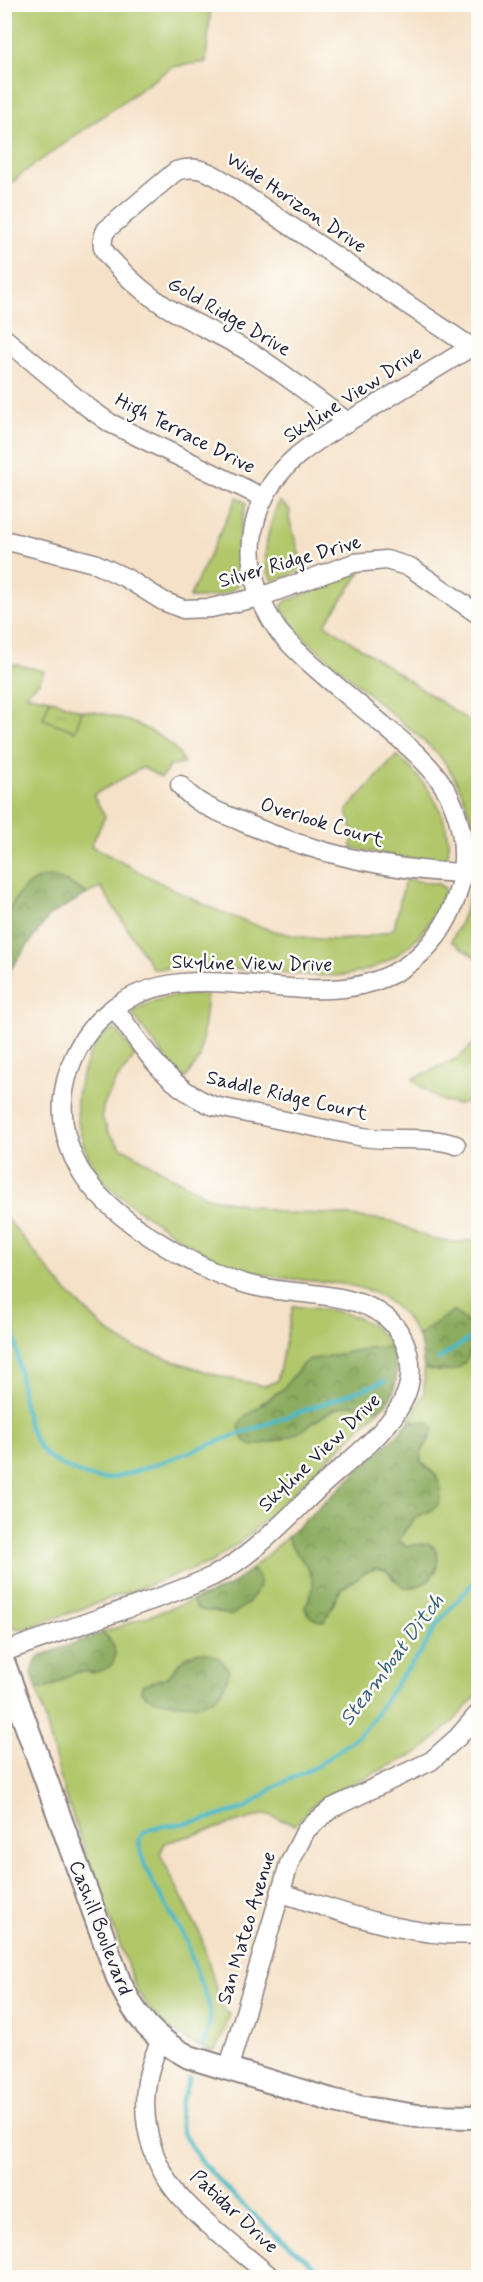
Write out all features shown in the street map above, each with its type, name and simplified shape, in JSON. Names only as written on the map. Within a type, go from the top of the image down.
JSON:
[{"type":"street","name":"Wide Horizon Drive","points":[[102,239],[112,223],[176,171],[198,168],[219,178],[475,345]]},
{"type":"street","name":"Gold Ridge Drive","points":[[102,239],[104,253],[144,293],[180,316],[257,357],[348,422]]},
{"type":"street","name":"High Terrace Drive","points":[[4,338],[110,423],[264,498]]},
{"type":"street","name":"Skyline View Drive","points":[[4,1652],[192,1585],[234,1564],[385,1426],[403,1402],[410,1380],[408,1352],[402,1338],[390,1321],[372,1308],[350,1300],[249,1286],[221,1276],[169,1249],[121,1214],[85,1179],[73,1156],[65,1132],[63,1096],[72,1061],[90,1030],[114,1007],[145,990],[176,982],[212,981],[322,989],[349,988],[381,980],[411,962],[436,936],[453,907],[462,873],[461,828],[454,805],[441,783],[415,752],[288,642],[271,621],[254,578],[251,549],[256,516],[264,498],[276,478],[296,458],[348,422],[475,345]]},
{"type":"street","name":"Silver Ridge Drive","points":[[4,540],[94,563],[126,578],[163,601],[183,609],[211,608],[260,597],[354,563],[386,560],[410,567],[478,614]]},
{"type":"street","name":"Overlook Court","points":[[180,785],[187,794],[204,806],[282,838],[320,850],[383,866],[462,873]]},
{"type":"street","name":"Saddle Ridge Court","points":[[114,1007],[159,1069],[168,1079],[197,1100],[214,1106],[363,1137],[382,1140],[446,1141],[456,1145]]},
{"type":"street","name":"Cashill Boulevard","points":[[4,1664],[118,1981],[133,2010],[161,2041],[189,2057],[331,2100],[388,2112],[449,2118],[478,2117]]},
{"type":"street","name":"San Mateo Avenue","points":[[228,2070],[281,1893],[297,1846],[306,1830],[332,1808],[431,1761],[458,1737],[478,1714]]},
{"type":"street","points":[[281,1893],[406,1929],[442,1934],[478,1934]]},
{"type":"street","name":"Patidar Drive","points":[[161,2041],[150,2067],[144,2108],[159,2166],[184,2202],[272,2277]]},
{"type":"green space","points":[[5,4],[211,5],[206,62],[172,67],[20,175],[5,190]]},
{"type":"green space","points":[[237,497],[246,503],[238,539],[240,582],[231,591],[210,597],[189,598]]},
{"type":"green space","points":[[279,501],[290,510],[289,518],[304,570],[274,581],[266,564],[266,554],[269,530]]},
{"type":"green space","points":[[361,572],[325,624],[478,727],[478,959],[451,941],[469,896],[474,848],[465,801],[455,778],[441,758],[424,741],[306,640],[281,607],[286,601]]},
{"type":"green space","points":[[5,662],[44,671],[40,681],[26,694],[50,699],[43,718],[75,731],[82,711],[125,720],[156,734],[178,753],[184,764],[170,766],[161,778],[143,767],[93,795],[105,816],[91,846],[198,902],[238,919],[278,932],[318,939],[357,939],[394,929],[405,879],[438,884],[445,888],[432,918],[412,942],[400,953],[386,961],[356,973],[327,976],[216,968],[153,969],[101,887],[87,894],[69,883],[18,895],[5,917]]},
{"type":"green space","points":[[50,699],[82,711],[75,731],[43,719]]},
{"type":"green space","points":[[397,755],[423,782],[442,815],[449,849],[443,862],[396,857],[352,848],[352,829],[347,810]]},
{"type":"green space","points":[[52,877],[69,883],[87,894],[49,916],[5,977],[5,917],[26,886],[39,878]]},
{"type":"green space","points":[[183,995],[207,995],[200,1058],[186,1078],[174,1070],[133,1015],[133,1012],[151,1002]]},
{"type":"green space","points":[[113,1029],[119,1033],[135,1056],[115,1082],[103,1107],[102,1117],[109,1133],[121,1147],[207,1197],[286,1213],[333,1214],[392,1221],[431,1239],[454,1242],[478,1240],[478,1694],[452,1723],[421,1751],[326,1796],[312,1806],[295,1825],[266,1814],[165,1843],[160,1854],[200,1933],[221,2005],[230,2014],[220,2043],[215,2050],[210,2051],[167,2027],[151,2011],[136,1989],[65,1795],[37,1689],[53,1686],[77,1672],[94,1673],[109,1638],[102,1633],[193,1600],[199,1610],[231,1615],[249,1602],[259,1577],[251,1569],[287,1537],[309,1568],[314,1581],[305,1608],[325,1620],[341,1589],[376,1568],[386,1570],[394,1580],[436,1572],[438,1556],[433,1546],[407,1546],[399,1541],[405,1530],[418,1516],[432,1510],[439,1503],[441,1489],[436,1476],[420,1460],[422,1451],[430,1439],[430,1423],[410,1420],[424,1392],[424,1368],[438,1371],[422,1334],[417,1336],[403,1314],[386,1300],[368,1290],[325,1282],[280,1278],[241,1268],[211,1256],[169,1231],[107,1185],[96,1171],[85,1149],[77,1113],[78,1090],[86,1064],[94,1047],[106,1033]],"holes":[[[181,1661],[165,1702],[141,1692],[142,1685],[168,1677]]]},
{"type":"green space","points":[[478,1040],[478,1096],[460,1104],[443,1101],[427,1092],[413,1079],[458,1058]]},
{"type":"green space","points":[[5,1216],[64,1289],[107,1331],[130,1346],[222,1377],[264,1386],[277,1381],[293,1306],[335,1311],[360,1319],[371,1325],[391,1347],[370,1348],[309,1360],[302,1365],[282,1390],[260,1404],[314,1422],[340,1407],[384,1405],[249,1535],[212,1562],[25,1629],[14,1628],[5,1618],[4,1548],[8,1533],[4,1525]]},
{"type":"green space","points":[[453,1311],[468,1323],[471,1329],[472,1343],[468,1357],[464,1363],[452,1371],[424,1368],[421,1345],[417,1336]]},
{"type":"green space","points":[[391,1347],[396,1369],[395,1384],[390,1398],[381,1407],[372,1409],[354,1405],[334,1409],[293,1435],[268,1443],[252,1446],[242,1438],[239,1426],[242,1419],[282,1390],[302,1365],[309,1360],[370,1348]]},
{"type":"green space","points":[[410,1420],[430,1423],[434,1429],[422,1451],[420,1460],[436,1476],[441,1489],[439,1503],[432,1510],[418,1516],[405,1530],[399,1541],[407,1546],[428,1543],[437,1554],[434,1573],[418,1586],[403,1587],[386,1570],[376,1568],[341,1589],[325,1621],[316,1619],[305,1608],[313,1588],[310,1572],[287,1537],[399,1433]]},
{"type":"green space","points":[[251,1569],[259,1577],[257,1589],[251,1600],[231,1616],[196,1607],[193,1600],[228,1587]]},
{"type":"green space","points":[[102,1633],[111,1641],[115,1652],[113,1662],[109,1666],[99,1671],[75,1673],[53,1686],[37,1689],[32,1673],[36,1660],[43,1655]]},
{"type":"green space","points":[[198,1652],[216,1657],[229,1671],[222,1690],[216,1696],[201,1703],[182,1704],[155,1700],[141,1692],[142,1685],[168,1677],[187,1656]]},
{"type":"waterway","name":"Steamboat Ditch","points":[[4,1305],[11,1322],[28,1423],[35,1440],[46,1455],[54,1461],[97,1479],[112,1478],[140,1470],[385,1381]]},
{"type":"waterway","name":"Steamboat Ditch","points":[[439,1359],[478,1333]]},
{"type":"waterway","name":"Steamboat Ditch","points":[[202,2046],[207,2034],[210,2007],[186,1940],[145,1866],[139,1840],[142,1834],[151,1828],[200,1821],[246,1808],[276,1786],[317,1766],[359,1735],[422,1651],[437,1624],[478,1577]]},
{"type":"waterway","name":"Steamboat Ditch","points":[[190,2077],[181,2104],[180,2115],[186,2139],[200,2159],[243,2205],[330,2278]]}]
